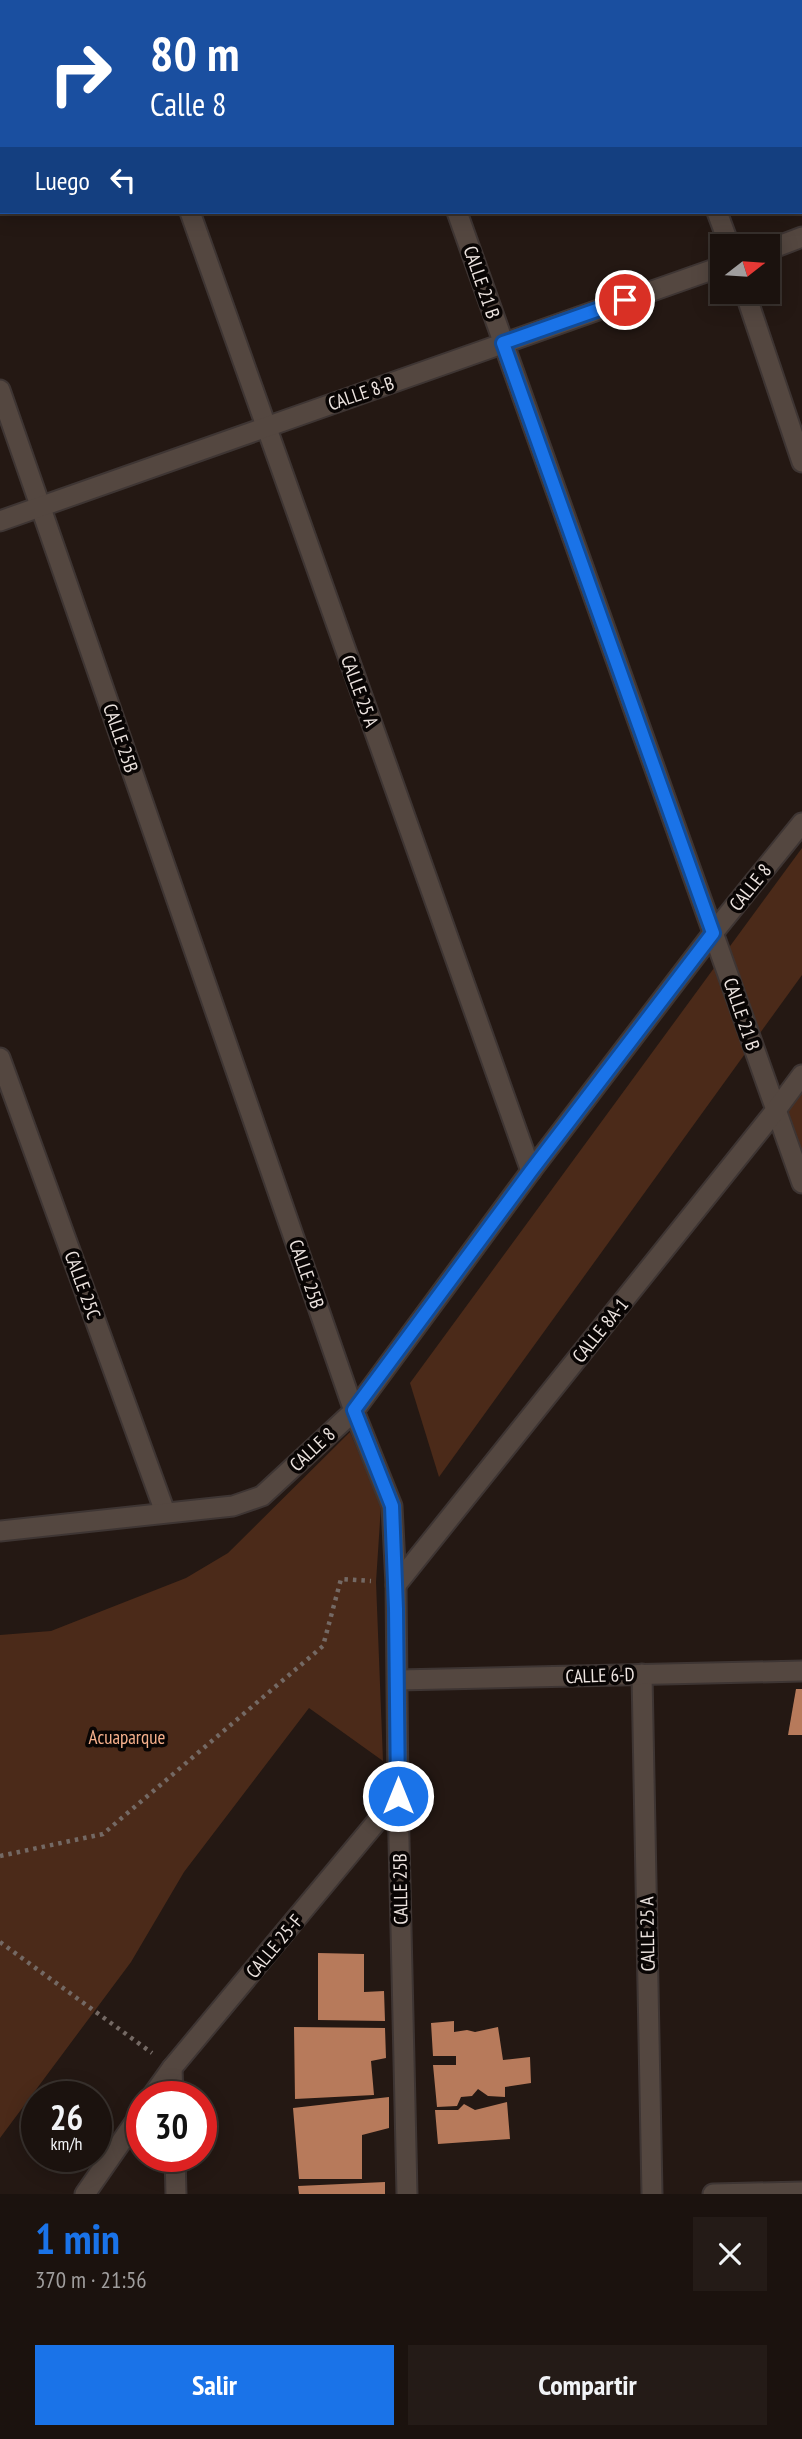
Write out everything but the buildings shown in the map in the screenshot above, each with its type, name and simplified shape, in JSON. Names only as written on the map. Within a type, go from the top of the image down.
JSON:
[{"type":"street","name":"CALLE 25 A","points":[[191,214],[531,1171]]},
{"type":"street","name":"CALLE 21 B","points":[[458,214],[802,1183]]},
{"type":"street","points":[[718,214],[725,234]]},
{"type":"street","points":[[780,245],[802,237]]},
{"type":"street","name":"CALLE 8-B","points":[[0,521],[710,271]]},
{"type":"street","points":[[749,304],[802,462]]},
{"type":"street","name":"CALLE 25B","points":[[0,390],[354,1410],[392,1506],[396,1585],[407,2194]]},
{"type":"street","name":"CALLE 8","points":[[0,1531],[233,1506],[262,1496],[354,1410],[531,1171],[713,933],[802,823]]},
{"type":"street","name":"CALLE 25C","points":[[0,1058],[165,1512]]},
{"type":"street","name":"CALLE 8A-1","points":[[396,1585],[802,1075]]},
{"type":"street","name":"CALLE 6-D","points":[[397,1680],[802,1671]]},
{"type":"street","name":"CALLE 25 A","points":[[642,1674],[652,2194]]},
{"type":"street","name":"CALLE 25-F","points":[[163,2081],[398,1796]]},
{"type":"street","points":[[172,2068],[172,2081]]},
{"type":"street","points":[[85,2194],[126,2135]]},
{"type":"street","points":[[175,2172],[176,2194]]},
{"type":"street","points":[[713,2194],[802,2192]]},
{"type":"path","points":[[0,1856],[103,1834],[323,1646],[341,1579],[396,1585]]},
{"type":"path","points":[[0,1942],[172,2068]]},
{"type":"green space","points":[[802,848],[802,975],[439,1477],[410,1383]]},
{"type":"green space","points":[[802,1085],[802,1174],[780,1114]]},
{"type":"green space","name":"Acuaparque","points":[[350,1432],[381,1506],[376,1582],[383,1761],[309,1708],[184,1872],[131,1962],[42,2081],[21,2081],[21,2110],[0,2138],[0,1635],[51,1631],[186,1578],[228,1553]]},
{"type":"route","points":[[398,1796],[396,1585],[392,1506],[354,1410],[531,1171],[713,933],[503,343],[625,300]]}]
